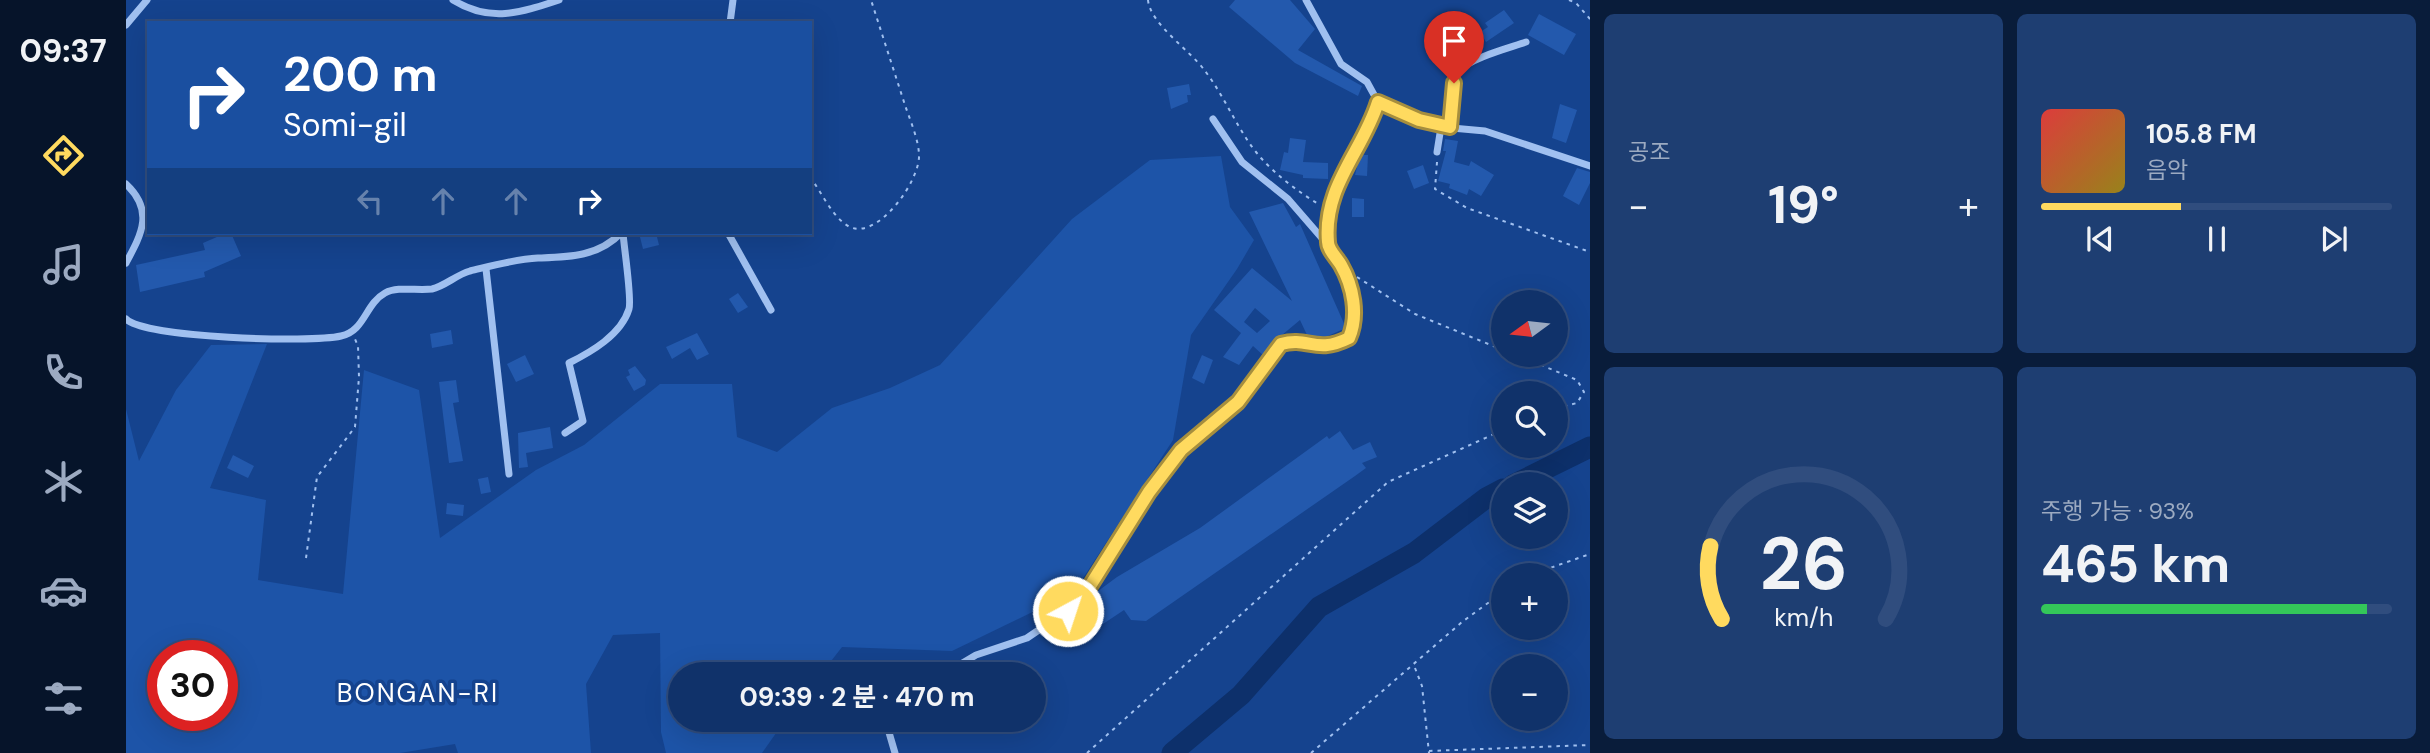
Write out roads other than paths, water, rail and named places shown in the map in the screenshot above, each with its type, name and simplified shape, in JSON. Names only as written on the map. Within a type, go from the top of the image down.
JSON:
[{"type":"street","points":[[126,25],[147,0]]},
{"type":"street","points":[[453,0],[472,12],[499,15],[529,10],[559,0]]},
{"type":"street","points":[[730,21],[733,0]]},
{"type":"street","points":[[1306,0],[1342,64],[1367,82],[1378,102],[1445,127],[1485,131],[1590,166]]},
{"type":"street","points":[[1437,152],[1458,72],[1473,62],[1526,42]]},
{"type":"street","points":[[1327,244],[1332,196],[1339,177],[1366,135],[1378,102]]},
{"type":"street","points":[[964,662],[976,655],[1027,638],[1080,602],[1142,502],[1181,450],[1238,402],[1281,344],[1291,341],[1320,347],[1349,338],[1355,317],[1343,268],[1327,244],[1288,199],[1241,162],[1213,119]]},
{"type":"street","points":[[126,184],[143,212],[144,230],[126,263]]},
{"type":"street","points":[[126,319],[146,328],[234,337],[317,339],[358,328],[382,295],[393,290],[436,288],[453,276],[538,258],[576,257],[619,235]]},
{"type":"street","points":[[565,433],[583,421],[569,363],[596,349],[613,333],[629,309],[622,235]]},
{"type":"street","points":[[729,235],[771,310]]},
{"type":"street","points":[[486,269],[509,474]]},
{"type":"street","points":[[889,732],[895,753]]},
{"type":"waterway","points":[[1539,472],[1590,447]]},
{"type":"waterway","points":[[1172,753],[1241,695],[1319,607],[1414,553],[1491,495]]},
{"type":"district","name":"BONGAN-RI","points":[[418,693]]}]
